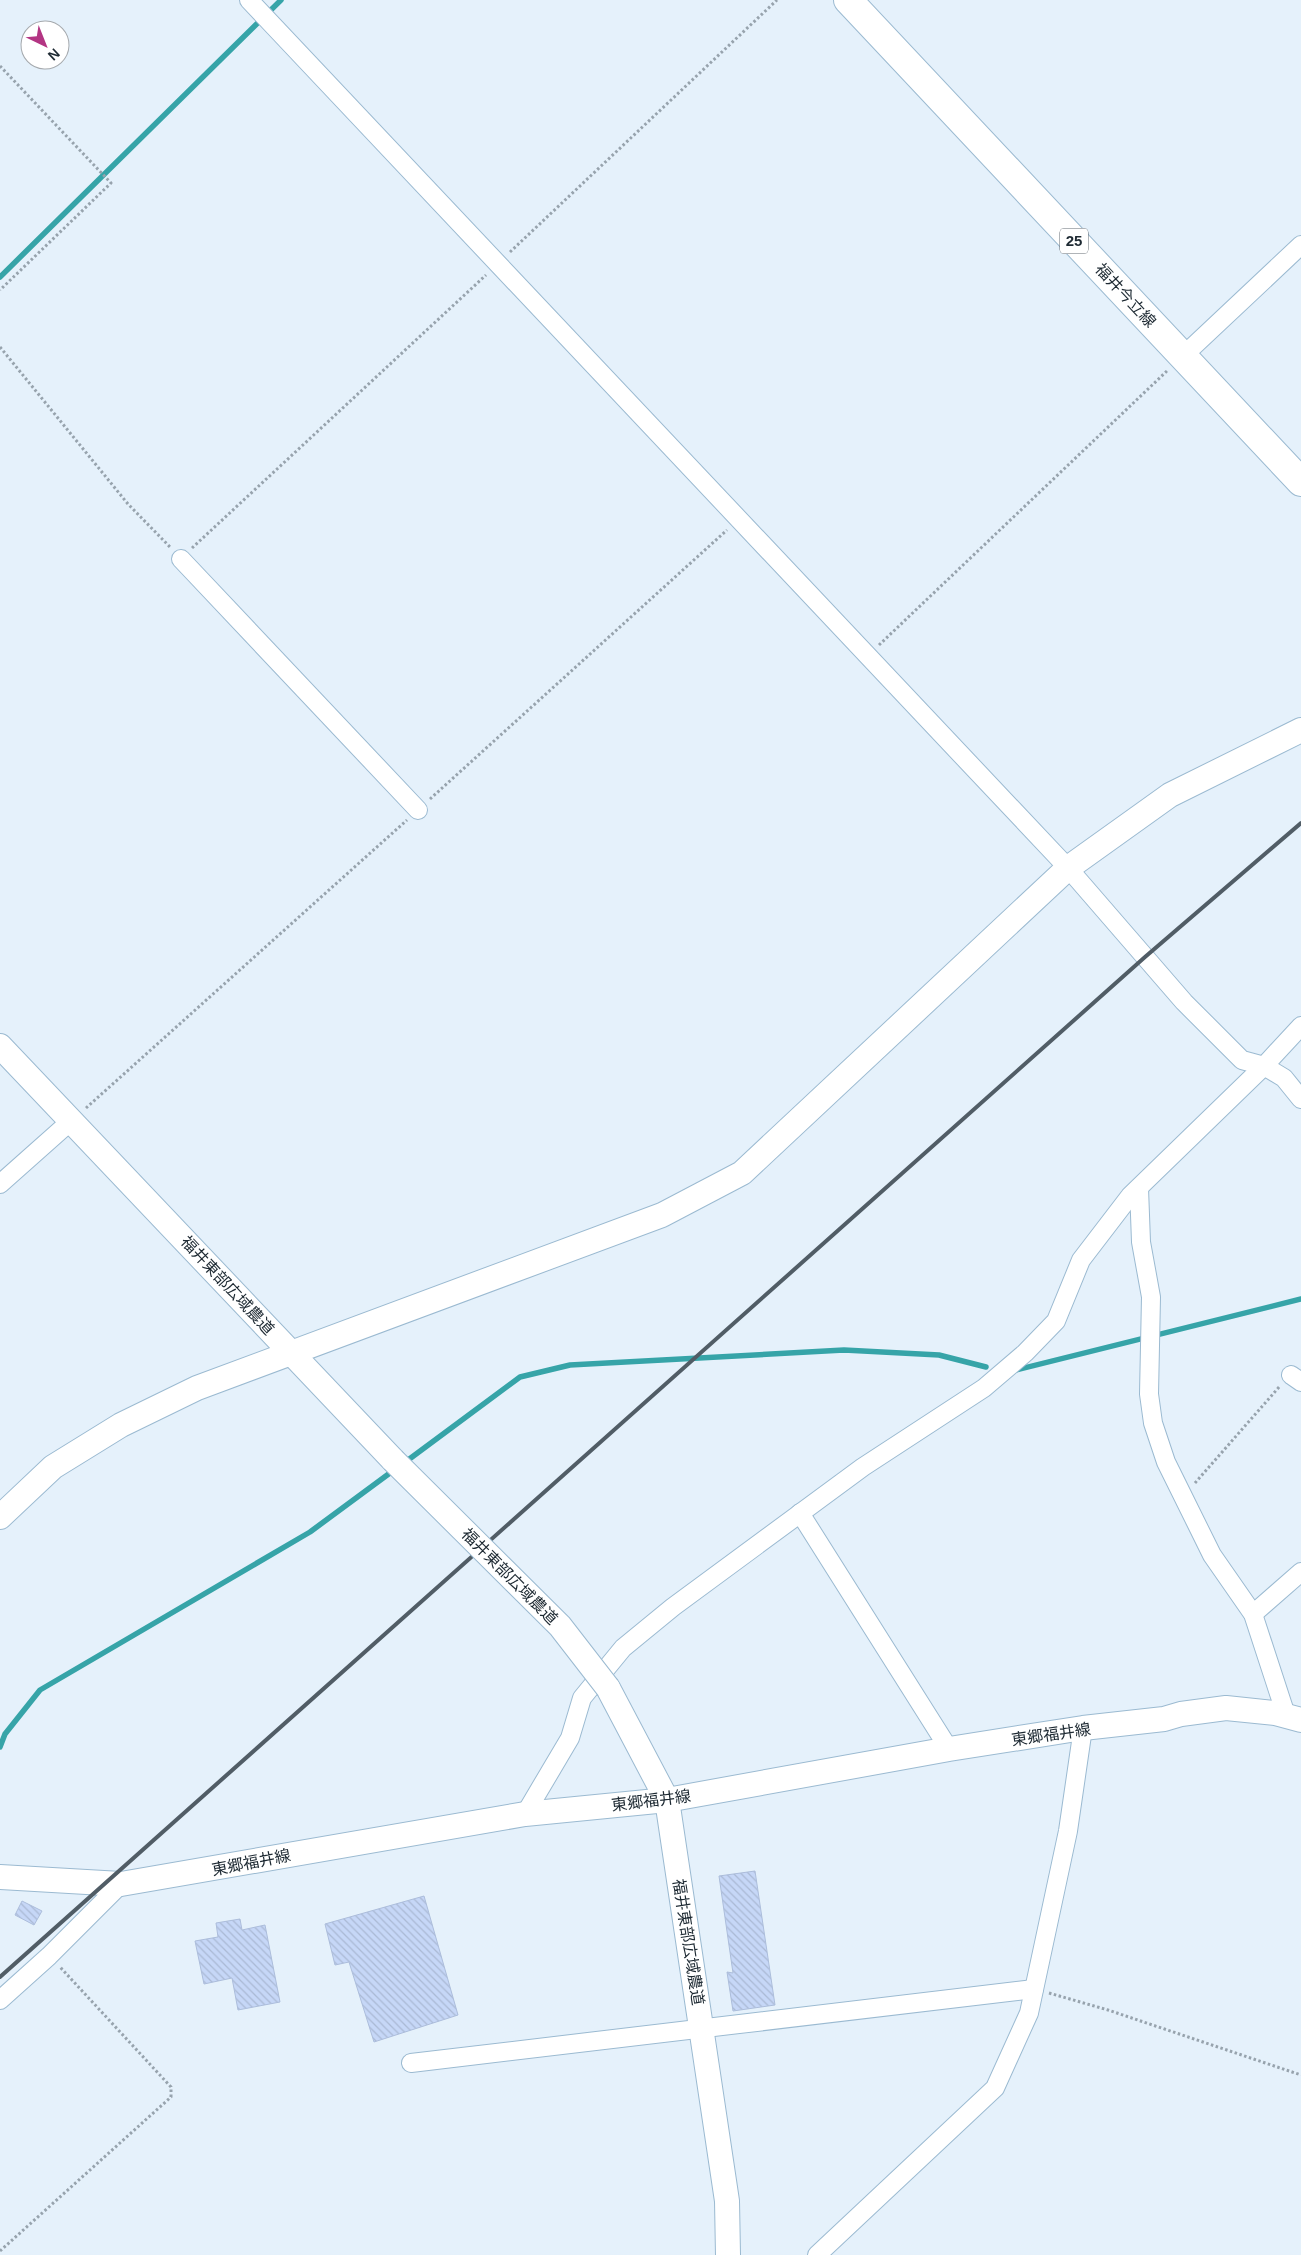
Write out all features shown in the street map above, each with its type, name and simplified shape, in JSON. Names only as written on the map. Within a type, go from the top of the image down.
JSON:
[{"type":"main road","name":"福井今立線","points":[[848,0],[1301,482]]},
{"type":"street","points":[[259,11],[499,262],[1068,868],[1197,1014],[1242,1060],[1264,1066],[1284,1078],[1301,1099]]},
{"type":"street","points":[[1183,356],[1301,245]]},
{"type":"street","points":[[181,559],[418,810]]},
{"type":"street","points":[[0,1517],[53,1467],[121,1425],[197,1388],[662,1215],[742,1173],[1068,868],[1170,795],[1301,730]]},
{"type":"street","points":[[525,1814],[570,1738],[582,1698],[623,1648],[673,1607],[800,1513],[863,1467],[984,1388],[1025,1353],[1056,1321],[1081,1260],[1139,1188],[1264,1066],[1301,1026]]},
{"type":"street","name":"福井東部広域農道","points":[[0,1046],[393,1460],[560,1626],[608,1688],[667,1800],[703,2029],[727,2201],[728,2255]]},
{"type":"street","points":[[0,1184],[72,1120]]},
{"type":"street","points":[[1139,1188],[1141,1242],[1150,1297],[1149,1394],[1153,1423],[1166,1462],[1184,1495],[1212,1555],[1253,1614],[1294,1718]]},
{"type":"street","points":[[800,1513],[949,1749]]},
{"type":"street","points":[[1253,1614],[1301,1572]]},
{"type":"street","name":"東郷福井線","points":[[0,1877],[122,1884],[525,1814],[667,1800],[949,1749],[1083,1728],[1164,1719],[1182,1714],[1226,1708],[1294,1718]]},
{"type":"street","points":[[817,2255],[995,2088],[1029,2013],[1068,1831],[1083,1728]]},
{"type":"street","points":[[0,2000],[49,1956],[122,1884]]},
{"type":"street","points":[[411,2063],[1034,1989]]},
{"type":"path","points":[[0,347],[128,504],[181,559],[777,0]]},
{"type":"path","points":[[0,66],[112,183],[0,290]]},
{"type":"path","points":[[868,655],[1183,356]]},
{"type":"path","points":[[1184,1495],[1296,1379]]},
{"type":"path","points":[[0,2251],[171,2097],[172,2087],[49,1956]]},
{"type":"path","points":[[1034,1989],[1108,2010],[1301,2075]]},
{"type":"building","points":[[755,1871],[775,2005],[733,2011],[727,1972],[733,1973],[719,1876]]},
{"type":"building","points":[[424,1896],[458,2015],[374,2042],[349,1962],[335,1965],[325,1924]]},
{"type":"building","points":[[22,1901],[42,1911],[34,1925],[15,1915]]},
{"type":"building","points":[[240,1919],[242,1930],[265,1925],[280,2002],[238,2010],[232,1978],[204,1984],[195,1941],[218,1937],[216,1923]]},
{"type":"waterway","points":[[0,277],[281,0]]},
{"type":"waterway","points":[[1012,1371],[1301,1299]]},
{"type":"waterway","points":[[404,1463],[520,1377],[570,1365],[844,1350],[939,1355],[986,1367]]},
{"type":"waterway","points":[[0,1747],[5,1734],[40,1690],[310,1532],[394,1470]]},
{"type":"railway","points":[[0,1977],[1145,957],[1301,823]]}]
